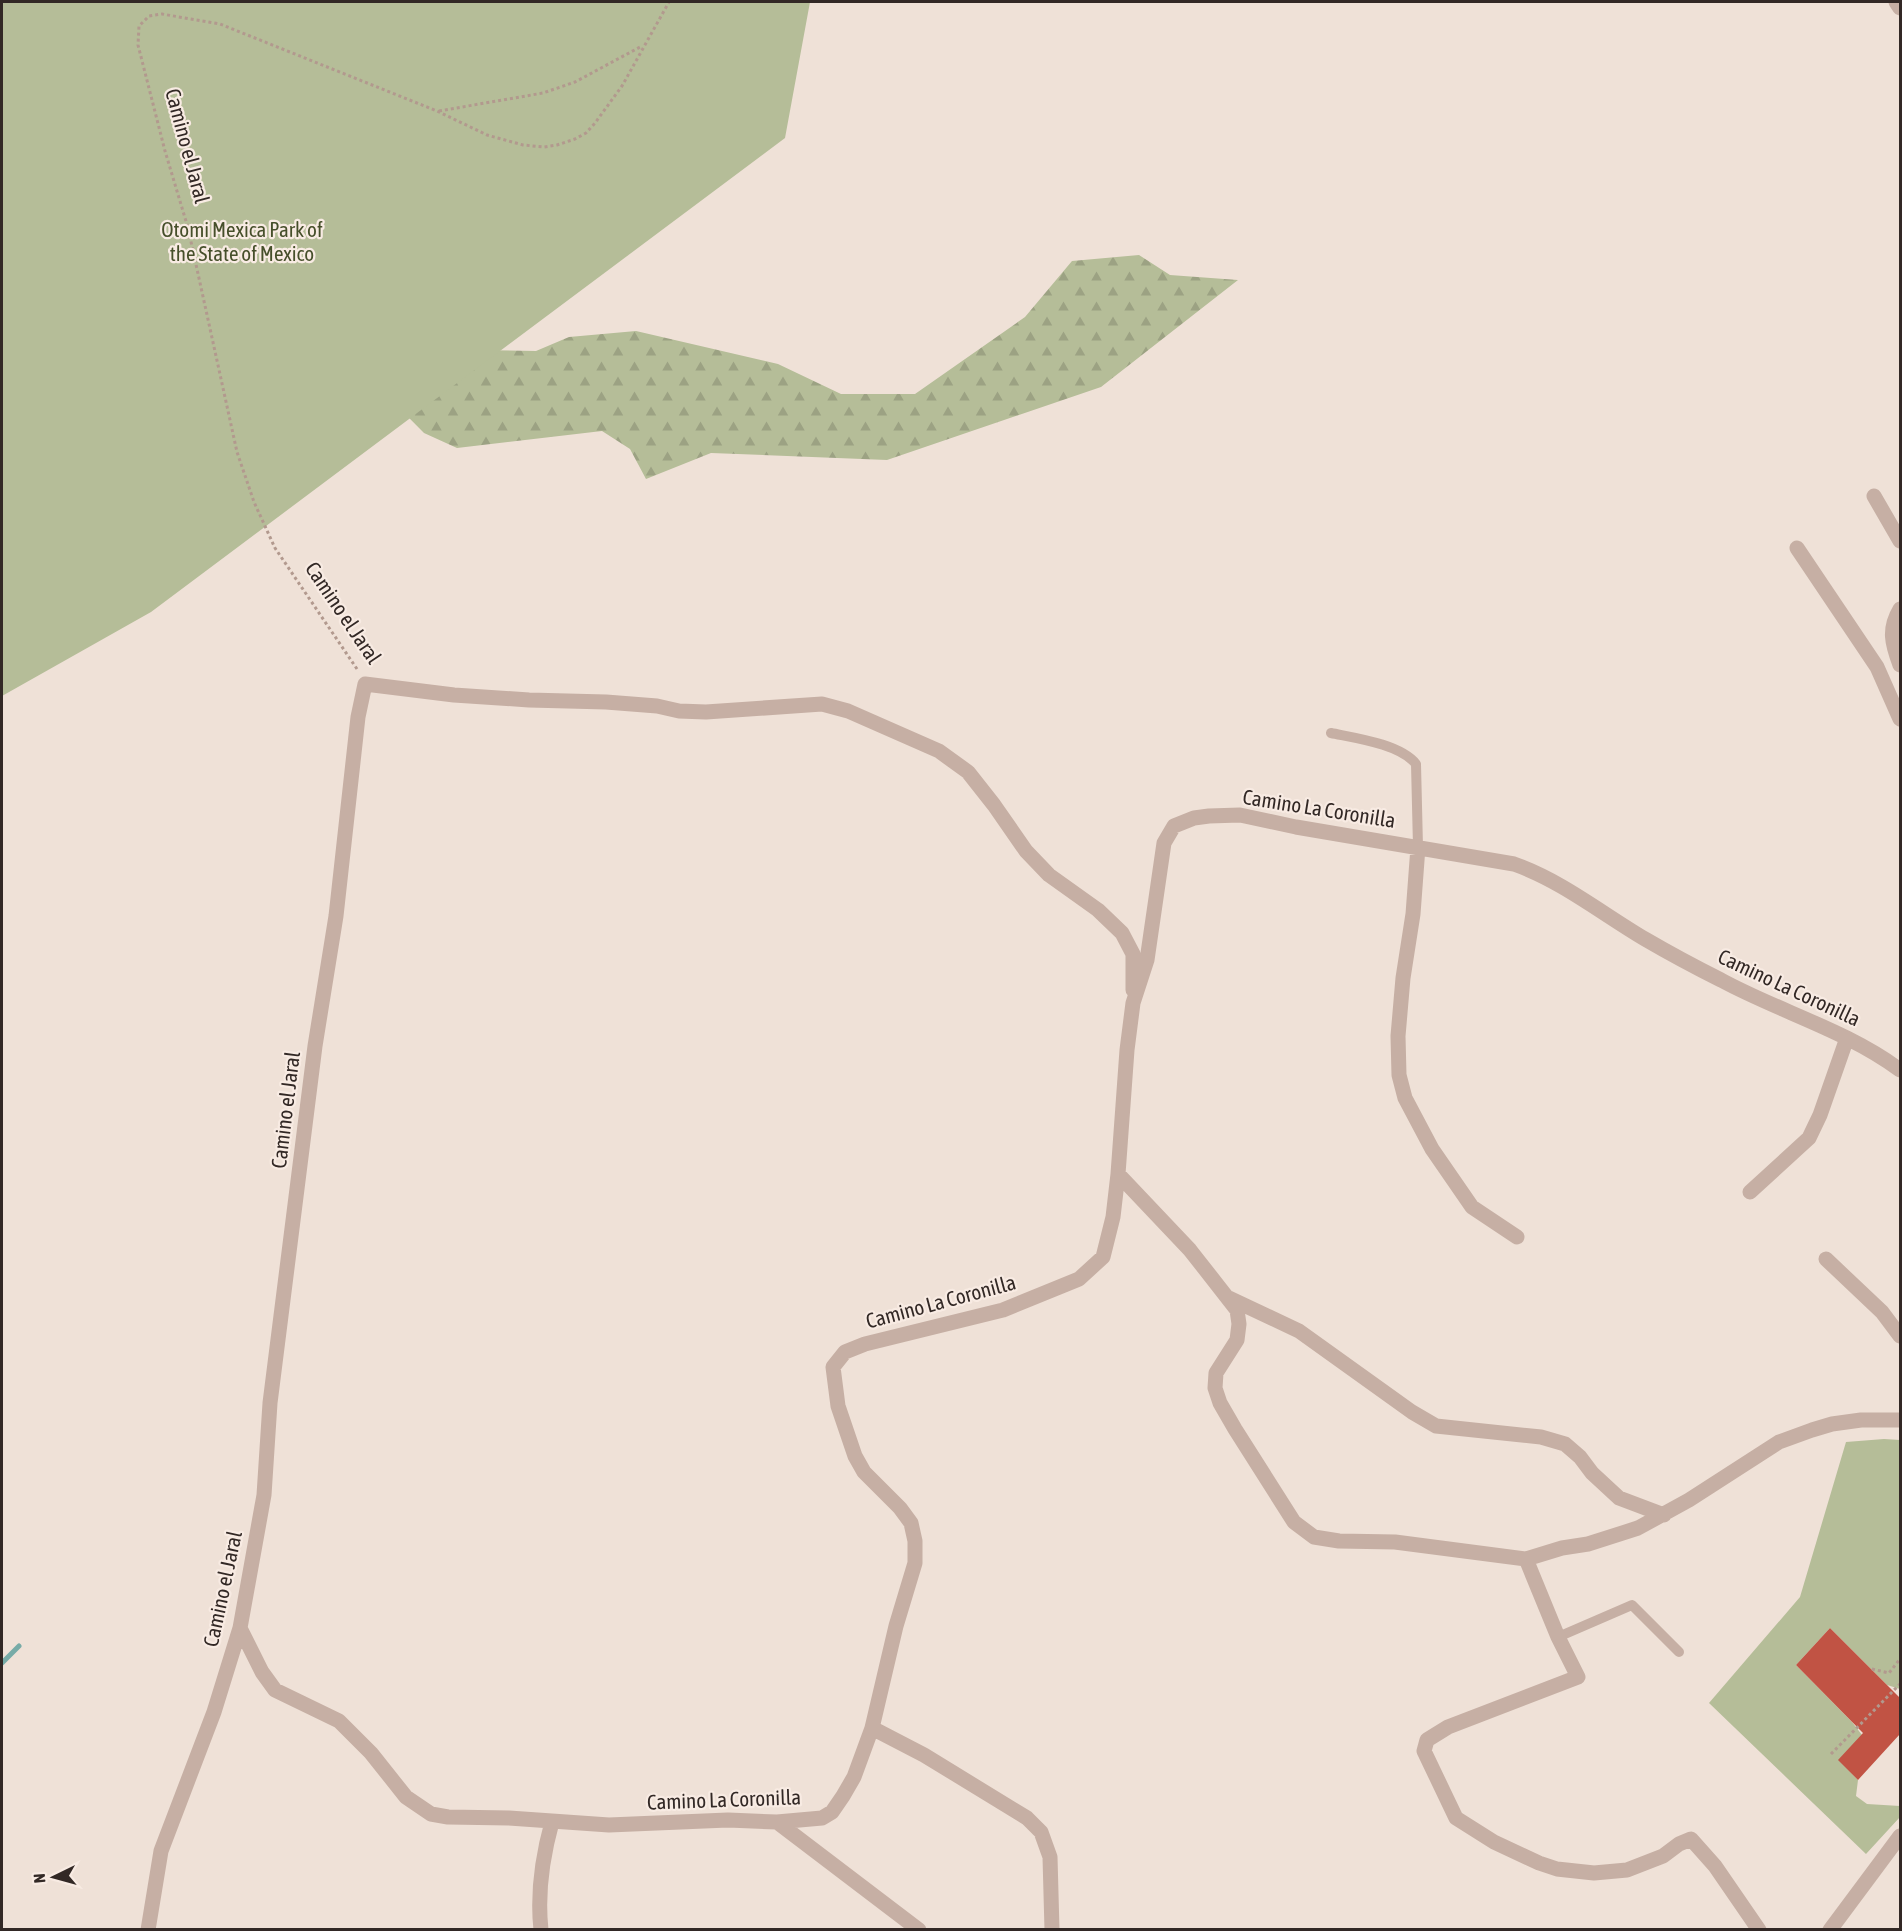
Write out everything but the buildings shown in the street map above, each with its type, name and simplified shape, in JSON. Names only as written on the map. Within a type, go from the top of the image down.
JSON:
[{"type":"street","points":[[1896,2],[1900,8]]},
{"type":"street","points":[[1874,496],[1900,541]]},
{"type":"street","points":[[1797,548],[1877,667],[1900,719]]},
{"type":"street","points":[[1900,609],[1892,628],[1891,640],[1900,665]]},
{"type":"street","points":[[365,684],[454,695],[631,704],[679,711],[706,712],[822,705],[848,711],[939,751],[968,772],[1026,851],[1049,875],[1103,914],[1122,933],[1133,954],[1133,1003]]},
{"type":"street","name":"Camino el Jaral","points":[[148,1929],[161,1851],[214,1712],[240,1628],[264,1495],[270,1403],[315,1046],[336,916],[358,717],[365,684]]},
{"type":"street","name":"Camino La Coronilla","points":[[240,1628],[262,1672],[275,1690],[339,1721],[371,1753],[405,1797],[431,1814],[448,1817],[509,1818],[609,1825],[728,1820],[777,1822],[822,1818],[832,1812],[854,1777],[873,1728],[896,1626],[915,1563],[915,1541],[911,1523],[864,1472],[855,1456],[838,1406],[833,1366],[845,1352],[865,1344],[1003,1310],[1079,1279],[1103,1257],[1113,1217],[1133,1003],[1147,960],[1164,843],[1174,826],[1201,817],[1240,815],[1296,827],[1514,864],[1534,871],[1568,890],[1644,939],[1724,982],[1874,1051],[1900,1070]]},
{"type":"street","points":[[1418,847],[1413,914],[1403,978],[1398,1036],[1399,1076],[1405,1098],[1432,1149],[1472,1207],[1517,1237]]},
{"type":"street","points":[[1750,1192],[1809,1138],[1820,1115],[1847,1038]]},
{"type":"street","points":[[1118,1174],[1190,1250],[1237,1310],[1239,1324],[1237,1340],[1216,1373],[1215,1388],[1220,1403],[1294,1522],[1314,1537],[1339,1541],[1395,1542],[1526,1559],[1562,1548],[1588,1544],[1638,1528],[1664,1515],[1779,1442],[1832,1424],[1861,1420],[1900,1420]]},
{"type":"street","points":[[1826,1259],[1882,1312],[1900,1336]]},
{"type":"street","points":[[1228,1298],[1299,1331],[1412,1412],[1436,1426],[1541,1437],[1565,1444],[1619,1498],[1664,1515]]},
{"type":"street","points":[[1526,1559],[1558,1637],[1578,1677],[1448,1727],[1427,1740],[1424,1751],[1456,1818],[1494,1842],[1539,1863],[1557,1869],[1594,1873],[1627,1870],[1663,1856],[1678,1844],[1691,1839],[1715,1866],[1759,1929]]},
{"type":"street","points":[[873,1728],[924,1755],[1027,1818],[1041,1832],[1050,1857],[1052,1929]]},
{"type":"street","points":[[541,1929],[539,1887],[552,1822]]},
{"type":"street","points":[[777,1822],[919,1929]]},
{"type":"street","points":[[1830,1929],[1900,1836]]},
{"type":"lane","points":[[1331,733],[1368,740],[1410,757],[1416,764],[1418,847]]},
{"type":"lane","points":[[1558,1637],[1632,1605],[1679,1652]]},
{"type":"path","name":"Camino el Jaral","points":[[365,684],[275,548],[254,502],[237,452],[188,228],[165,151],[138,45],[137,32],[141,22],[149,16],[162,14],[220,24],[437,111],[487,135],[507,142],[544,147],[557,145],[586,133],[595,123],[622,86],[669,2]]},
{"type":"path","points":[[437,111],[543,93],[575,82],[644,45]]},
{"type":"path","points":[[1872,1669],[1889,1673],[1900,1659]]},
{"type":"path","points":[[1831,1754],[1900,1684]]},
{"type":"green space","name":"Otomi Mexica Park of the State of Mexico","points":[[2,2],[810,2],[785,138],[151,612],[2,696]]},
{"type":"green space","points":[[1139,255],[1170,275],[1238,280],[1101,387],[887,460],[711,453],[646,479],[630,449],[602,431],[457,448],[424,433],[321,329],[471,350],[536,351],[569,337],[636,331],[778,364],[841,394],[915,394],[1025,317],[1072,261]]},
{"type":"green space","points":[[1900,1440],[1900,1689],[1887,1685],[1830,1628],[1796,1665],[1862,1735],[1839,1760],[1858,1780],[1856,1796],[1867,1804],[1900,1806],[1900,1817],[1866,1854],[1709,1703],[1800,1597],[1846,1442]]},
{"type":"waterway","points":[[2,1663],[19,1646]]}]
